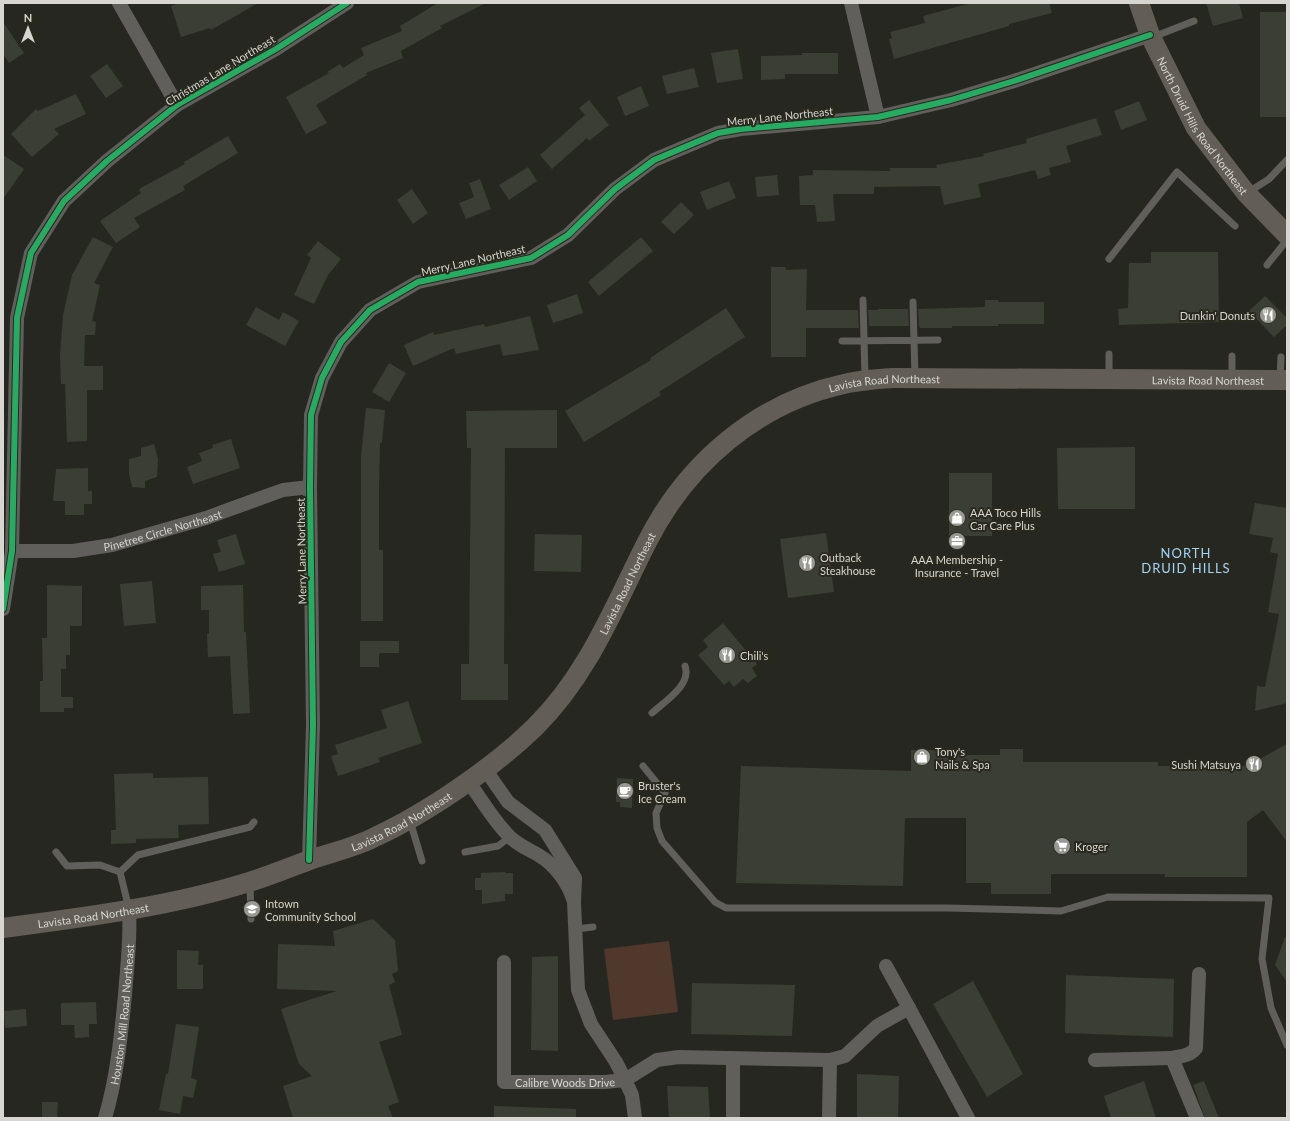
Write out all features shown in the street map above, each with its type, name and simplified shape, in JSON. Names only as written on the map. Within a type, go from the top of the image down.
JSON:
[{"type":"main road","name":"North Druid Hills Road Northeast","points":[[1139,3],[1150,36],[1196,128],[1246,194],[1287,235]]},
{"type":"main road","name":"Lavista Road Northeast","points":[[3,928],[129,910],[250,882],[374,838],[410,819],[468,781],[535,727],[568,690],[600,641],[646,544],[674,497],[714,451],[746,426],[786,404],[813,392],[844,384],[865,381],[915,378],[1109,378],[1232,380],[1285,383]]},
{"type":"street","points":[[119,3],[177,105]]},
{"type":"street","name":"Christmas Lane Northeast","points":[[3,609],[12,551],[17,318],[31,253],[64,201],[108,161],[177,105],[276,49],[347,3]]},
{"type":"street","points":[[851,3],[878,117]]},
{"type":"street","name":"Merry Lane Northeast","points":[[309,860],[313,725],[310,487],[311,415],[322,378],[341,342],[370,310],[418,282],[531,258],[568,235],[616,189],[654,160],[718,133],[749,128],[878,117],[951,100],[1014,81],[1150,36]]},
{"type":"street","name":"Pinetree Circle Northeast","points":[[12,551],[73,551],[112,545],[206,518],[283,490],[310,487]]},
{"type":"street","name":"Calibre Woods Drive","points":[[485,768],[508,802],[541,826],[575,878],[574,902],[578,990],[591,1024],[616,1062],[632,1095],[636,1118]]},
{"type":"street","name":"Calibre Woods Drive","points":[[468,781],[510,837],[519,845],[549,863],[566,881],[574,902]]},
{"type":"street","name":"Houston Mill Road Northeast","points":[[105,1118],[110,1100],[120,1045],[130,941],[129,910]]},
{"type":"street","name":"Calibre Woods Drive","points":[[504,962],[504,1082],[605,1082],[625,1080],[657,1060],[679,1057],[830,1060],[844,1056],[877,1026],[909,1008]]},
{"type":"street","points":[[886,966],[968,1118]]},
{"type":"street","points":[[1095,1060],[1172,1058],[1188,1055],[1192,1052],[1196,1048],[1199,974]]},
{"type":"street","points":[[1172,1058],[1197,1118]]},
{"type":"street","points":[[733,1059],[734,1118]]},
{"type":"street","points":[[829,1118],[830,1060]]},
{"type":"lane","points":[[1150,36],[1194,21]]},
{"type":"lane","points":[[1246,194],[1270,179],[1287,160]]},
{"type":"lane","points":[[1109,258],[1177,172],[1235,226]]},
{"type":"lane","points":[[1267,265],[1287,240]]},
{"type":"lane","points":[[863,300],[865,381]]},
{"type":"lane","points":[[912,302],[915,378]]},
{"type":"lane","points":[[842,341],[938,340]]},
{"type":"lane","points":[[1109,354],[1109,378]]},
{"type":"lane","points":[[1232,356],[1232,380]]},
{"type":"lane","points":[[1281,357],[1285,383]]},
{"type":"lane","points":[[652,713],[673,695],[682,684],[686,677],[687,671],[685,666]]},
{"type":"lane","points":[[643,766],[665,793],[656,813],[657,828],[662,841],[715,902],[726,908],[940,908],[1061,911],[1108,897],[1268,898],[1262,959],[1272,1008],[1287,1045]]},
{"type":"lane","points":[[410,819],[422,861]]},
{"type":"lane","points":[[120,872],[138,855],[250,827],[254,822]]},
{"type":"lane","points":[[465,852],[498,846],[510,837]]},
{"type":"lane","points":[[56,852],[67,866],[100,865],[120,872]]},
{"type":"lane","points":[[120,872],[129,910]]},
{"type":"lane","points":[[250,882],[251,920]]},
{"type":"lane","points":[[576,929],[593,928]]},
{"type":"shaded area","points":[[669,941],[678,1012],[613,1020],[604,949]]},
{"type":"building","points":[[179,3],[258,3],[211,30],[210,28],[181,37],[171,6]]},
{"type":"building","points":[[438,3],[486,3],[440,26],[442,28],[401,51],[403,58],[366,73],[367,75],[316,105],[327,123],[306,134],[286,97],[329,73],[327,72],[340,64],[343,68],[364,55],[361,48],[402,31],[400,26]]},
{"type":"building","points":[[971,3],[1049,3],[1052,13],[1009,24],[1009,26],[894,59],[889,39],[892,38],[890,32],[925,23],[923,16]]},
{"type":"building","points":[[1206,3],[1239,3],[1243,18],[1213,26]]},
{"type":"building","points":[[1260,12],[1286,12],[1286,117],[1260,117]]},
{"type":"building","points":[[3,22],[24,53],[9,63],[3,54]]},
{"type":"building","points":[[738,49],[743,79],[717,83],[711,53]]},
{"type":"building","points":[[802,53],[838,53],[838,74],[785,74],[785,79],[761,80],[761,56],[802,55]]},
{"type":"building","points":[[107,64],[123,86],[106,98],[90,76]]},
{"type":"building","points":[[694,68],[699,87],[667,94],[662,76]]},
{"type":"building","points":[[641,86],[649,106],[625,116],[617,97]]},
{"type":"building","points":[[76,94],[86,114],[54,129],[59,134],[32,157],[11,134],[36,109],[38,111]]},
{"type":"building","points":[[589,100],[609,125],[589,141],[587,138],[552,169],[540,155],[585,115],[579,108]]},
{"type":"building","points":[[1139,101],[1147,120],[1121,130],[1114,111]]},
{"type":"building","points":[[1096,118],[1102,135],[1066,146],[1071,162],[1049,168],[1051,175],[1038,179],[1035,170],[978,184],[981,197],[944,205],[940,186],[874,187],[874,194],[833,194],[835,221],[817,222],[815,205],[800,205],[799,176],[813,175],[813,170],[890,171],[890,168],[937,168],[936,165],[984,156],[983,154],[1027,143],[1026,139]]},
{"type":"building","points":[[228,136],[238,153],[183,186],[185,190],[134,218],[140,227],[116,243],[100,221],[141,193],[139,189],[185,164],[184,162]]},
{"type":"building","points":[[3,155],[24,169],[3,199]]},
{"type":"building","points":[[528,167],[537,181],[509,200],[499,185]]},
{"type":"building","points":[[777,175],[779,195],[757,197],[755,177]]},
{"type":"building","points":[[480,179],[491,209],[466,219],[459,203],[474,197],[469,183]]},
{"type":"building","points":[[729,181],[736,198],[707,210],[700,192]]},
{"type":"building","points":[[412,189],[428,213],[413,224],[397,200]]},
{"type":"building","points":[[681,202],[694,215],[674,234],[661,222]]},
{"type":"building","points":[[93,237],[113,247],[94,283],[100,285],[92,321],[96,322],[95,335],[85,335],[84,366],[103,366],[103,390],[87,390],[87,441],[67,442],[65,384],[61,384],[60,354],[63,315],[72,275]]},
{"type":"building","points":[[641,237],[653,251],[599,296],[588,282]]},
{"type":"building","points":[[318,241],[341,259],[328,275],[314,304],[294,295],[311,258],[307,255]]},
{"type":"building","points":[[1151,252],[1218,252],[1219,322],[1119,325],[1118,309],[1128,308],[1129,263],[1151,263]]},
{"type":"building","points":[[771,267],[785,267],[786,270],[807,269],[806,310],[858,310],[859,328],[806,328],[806,357],[771,357]]},
{"type":"building","points":[[577,294],[583,313],[553,323],[547,305]]},
{"type":"building","name":"Dunkin' Donuts","points":[[1265,296],[1287,318],[1287,325],[1274,337],[1249,311]]},
{"type":"building","points":[[985,300],[998,300],[998,302],[1044,302],[1044,324],[952,326],[952,328],[920,328],[919,326],[918,309],[985,307]]},
{"type":"building","points":[[256,307],[279,320],[283,312],[299,321],[285,346],[246,325]]},
{"type":"building","points":[[726,308],[745,337],[659,392],[661,395],[584,442],[565,411],[651,360],[650,358]]},
{"type":"building","points":[[908,309],[909,326],[869,326],[868,310]]},
{"type":"building","points":[[530,316],[539,350],[503,356],[500,344],[456,354],[454,348],[413,366],[404,345],[433,332],[434,335],[484,324],[485,327]]},
{"type":"building","points":[[389,363],[406,373],[389,402],[372,392]]},
{"type":"building","points":[[366,408],[385,410],[382,443],[380,443],[379,488],[379,550],[383,550],[383,621],[361,621],[361,456]]},
{"type":"building","points":[[557,410],[557,448],[505,448],[504,664],[508,664],[508,700],[461,700],[461,664],[469,664],[471,448],[467,448],[466,411]]},
{"type":"building","points":[[231,439],[240,468],[193,484],[187,467],[202,461],[199,453],[213,448],[212,445]]},
{"type":"building","points":[[154,444],[158,459],[157,477],[145,481],[145,488],[132,487],[129,474],[129,459],[141,456],[141,448]]},
{"type":"building","points":[[1135,447],[1135,509],[1058,509],[1057,448]]},
{"type":"building","points":[[88,468],[88,491],[92,491],[92,504],[84,504],[84,515],[65,515],[65,501],[53,501],[56,469]]},
{"type":"building","points":[[949,473],[992,473],[992,536],[949,536]]},
{"type":"building","points":[[1255,503],[1287,508],[1287,703],[1255,711],[1257,686],[1265,687],[1279,614],[1268,612],[1278,554],[1270,552],[1273,538],[1249,534]]},
{"type":"building","points":[[826,533],[834,592],[788,598],[780,539]]},
{"type":"building","points":[[236,534],[245,564],[219,572],[213,554],[221,552],[217,540]]},
{"type":"building","points":[[535,534],[582,535],[581,572],[534,571]]},
{"type":"building","points":[[152,581],[156,623],[124,626],[120,584]]},
{"type":"building","points":[[47,585],[82,586],[82,626],[70,626],[70,655],[66,655],[66,669],[61,669],[61,697],[73,697],[73,708],[64,708],[64,712],[40,712],[40,681],[43,681],[42,638],[47,638]]},
{"type":"building","points":[[243,585],[244,632],[246,632],[250,713],[233,714],[230,656],[208,657],[207,634],[209,633],[209,610],[201,610],[201,586]]},
{"type":"building","points":[[723,623],[757,664],[752,668],[757,676],[748,683],[743,679],[734,687],[729,681],[724,685],[698,655],[708,647],[703,640]]},
{"type":"building","points":[[360,641],[399,641],[399,653],[379,653],[379,667],[360,667]]},
{"type":"building","points":[[408,701],[422,743],[378,758],[380,762],[338,776],[331,756],[338,754],[335,745],[387,728],[381,710]]},
{"type":"building","points":[[1287,744],[1287,842],[1263,810],[1247,822],[1247,877],[1165,877],[1165,874],[1051,874],[1051,894],[991,894],[991,883],[966,883],[966,818],[905,818],[903,886],[736,883],[741,766],[911,771],[911,750],[966,750],[966,755],[1000,755],[1000,749],[1023,749],[1023,762],[1158,762],[1158,766],[1247,766]]},
{"type":"building","points":[[153,773],[153,778],[208,777],[209,824],[178,825],[179,838],[136,839],[136,843],[111,844],[111,830],[116,830],[114,774]]},
{"type":"building","name":"Bruster's Ice Cream","points":[[617,778],[633,779],[632,808],[620,807],[620,802],[616,802]]},
{"type":"building","points":[[481,873],[513,873],[513,894],[505,894],[505,901],[482,904],[482,890],[475,890],[475,878],[481,878]]},
{"type":"building","points":[[373,919],[395,940],[398,971],[392,974],[395,982],[389,985],[402,1035],[379,1042],[399,1102],[388,1106],[393,1118],[293,1118],[283,1086],[312,1076],[299,1064],[281,1009],[337,991],[277,989],[278,944],[335,946],[333,931]]},
{"type":"building","points":[[1285,937],[1287,937],[1287,982],[1275,965]]},
{"type":"building","points":[[177,950],[199,951],[198,965],[203,965],[203,989],[177,989]]},
{"type":"building","points":[[558,956],[558,1051],[531,1050],[532,957]]},
{"type":"building","points":[[1066,975],[1174,979],[1173,1037],[1065,1033]]},
{"type":"building","points":[[973,981],[1023,1074],[987,1097],[933,1004]]},
{"type":"building","points":[[692,983],[795,985],[792,1036],[691,1034]]},
{"type":"building","points":[[96,1002],[97,1024],[89,1024],[89,1037],[75,1038],[74,1025],[61,1025],[61,1003]]},
{"type":"building","points":[[26,1009],[27,1026],[5,1028],[4,1011]]},
{"type":"building","points":[[176,1024],[199,1027],[191,1078],[197,1080],[193,1098],[183,1096],[180,1114],[159,1110],[166,1074],[168,1074]]},
{"type":"building","points":[[857,1074],[899,1076],[898,1118],[857,1118]]},
{"type":"building","points":[[1144,1081],[1156,1118],[1111,1118],[1104,1096]]},
{"type":"building","points":[[1204,1081],[1219,1118],[1205,1118],[1193,1085]]},
{"type":"building","points":[[667,1086],[708,1087],[710,1118],[669,1118]]},
{"type":"building","points":[[42,1102],[58,1102],[57,1118],[42,1118]]},
{"type":"building","points":[[494,1106],[576,1109],[576,1118],[494,1118]]},
{"type":"cycle path","points":[[3,609],[12,551],[17,318],[31,253],[64,201],[107,161],[177,105],[276,49],[347,3]]},
{"type":"cycle path","points":[[309,860],[313,725],[310,487],[311,415],[322,378],[341,342],[370,310],[418,282],[531,258],[568,235],[615,189],[654,160],[718,133],[741,129],[878,117],[951,100],[1014,81],[1150,35]]},
{"type":"place","name":"Dunkin' Donuts","points":[[1268,315]]},
{"type":"place","name":"AAA Toco Hills Car Care Plus","points":[[957,518]]},
{"type":"place","name":"AAA Membership - Insurance - Travel","points":[[957,541]]},
{"type":"place","name":"Outback Steakhouse","points":[[807,563]]},
{"type":"place","name":"Chili's","points":[[727,655]]},
{"type":"place","name":"Tony's Nails & Spa","points":[[922,757]]},
{"type":"place","name":"Sushi Matsuya","points":[[1254,764]]},
{"type":"place","name":"Bruster's Ice Cream","points":[[625,791]]},
{"type":"place","name":"Kroger","points":[[1062,846]]},
{"type":"place","name":"Intown Community School","points":[[252,909]]},
{"type":"district","name":"NORTH DRUID HILLS","points":[[1186,560]]}]
